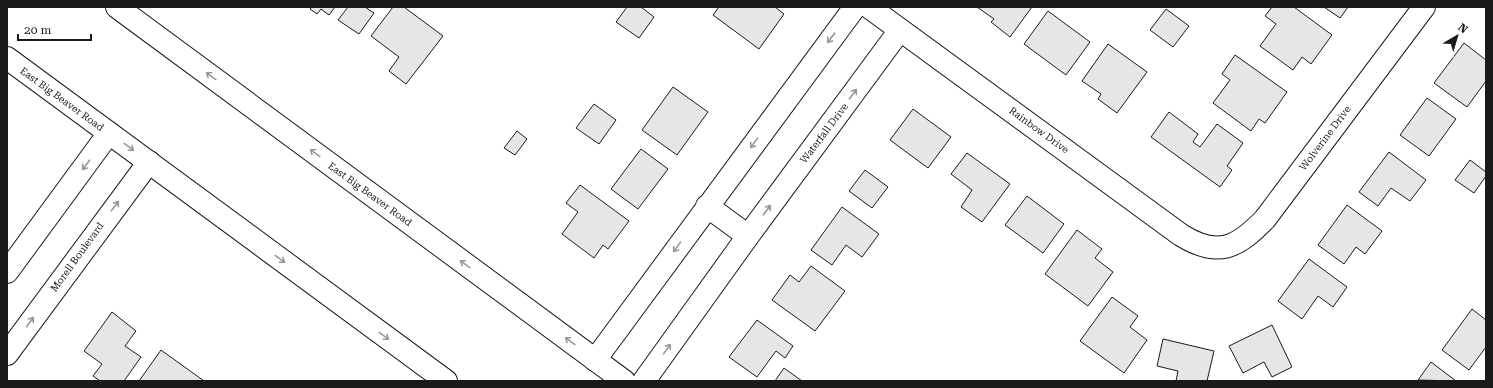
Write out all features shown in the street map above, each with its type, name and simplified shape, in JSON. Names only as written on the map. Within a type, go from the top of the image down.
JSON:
[{"type":"street","name":"East Big Beaver Road","points":[[117,7],[624,381]]},
{"type":"street","points":[[595,360],[706,206],[855,7]]},
{"type":"street","name":"Rainbow Drive","points":[[869,7],[1181,235],[1195,244],[1212,248]]},
{"type":"street","name":"Wolverine Drive","points":[[1212,248],[1224,248],[1236,244],[1250,235],[1265,219],[1424,7]]},
{"type":"street","name":"Waterfall Drive","points":[[644,381],[748,236],[900,30]]},
{"type":"street","name":"East Big Beaver Road","points":[[7,58],[446,381]]},
{"type":"street","points":[[7,272],[109,133]]},
{"type":"street","name":"Morell Boulevard","points":[[7,354],[149,162]]},
{"type":"street","points":[[706,206],[748,236]]},
{"type":"building","points":[[312,7],[335,7],[329,15],[321,9],[317,14],[310,9]]},
{"type":"building","points":[[348,7],[365,7],[374,13],[359,34],[338,20]]},
{"type":"building","points":[[393,7],[404,7],[443,36],[406,84],[389,71],[399,57],[371,36]]},
{"type":"building","points":[[627,7],[641,7],[654,17],[639,38],[616,22]]},
{"type":"building","points":[[719,7],[775,7],[784,14],[759,49],[713,15]]},
{"type":"building","points":[[977,7],[1032,7],[1010,37],[991,22],[994,19]]},
{"type":"building","points":[[1272,7],[1294,7],[1332,35],[1311,64],[1302,57],[1293,70],[1260,46],[1276,24],[1265,16]]},
{"type":"building","points":[[1324,7],[1348,7],[1340,18]]},
{"type":"building","points":[[1166,9],[1189,26],[1173,47],[1150,30]]},
{"type":"building","points":[[1048,11],[1090,42],[1066,75],[1024,44]]},
{"type":"building","points":[[1464,43],[1486,60],[1486,81],[1467,107],[1434,83]]},
{"type":"building","points":[[1108,44],[1147,72],[1117,113],[1098,99],[1101,94],[1082,81]]},
{"type":"building","points":[[1235,55],[1287,92],[1265,123],[1259,119],[1251,131],[1213,103],[1230,80],[1222,74]]},
{"type":"building","points":[[673,87],[708,112],[677,155],[642,130]]},
{"type":"building","points":[[1427,98],[1456,119],[1429,156],[1400,135]]},
{"type":"building","points":[[594,104],[616,120],[599,144],[576,128]]},
{"type":"building","points":[[913,109],[951,137],[928,168],[890,140]]},
{"type":"building","points":[[1169,112],[1198,134],[1193,142],[1200,147],[1217,124],[1243,143],[1227,166],[1232,170],[1220,187],[1151,137]]},
{"type":"building","points":[[517,131],[527,139],[515,155],[504,148]]},
{"type":"building","points":[[641,149],[668,169],[638,209],[611,189]]},
{"type":"building","points":[[1389,152],[1426,180],[1410,201],[1391,188],[1378,206],[1359,192]]},
{"type":"building","points":[[967,153],[1010,184],[982,222],[961,207],[972,190],[951,174]]},
{"type":"building","points":[[1470,160],[1486,172],[1486,176],[1474,193],[1455,180]]},
{"type":"building","points":[[865,170],[888,187],[872,208],[849,191]]},
{"type":"building","points":[[580,185],[629,221],[608,249],[603,245],[594,258],[562,234],[578,212],[566,203]]},
{"type":"building","points":[[1027,196],[1064,224],[1043,253],[1005,225]]},
{"type":"building","points":[[1347,205],[1382,231],[1365,254],[1356,247],[1344,264],[1318,245]]},
{"type":"building","points":[[842,207],[879,234],[862,257],[846,245],[832,265],[811,250]]},
{"type":"building","points":[[1077,230],[1102,249],[1095,258],[1113,272],[1088,306],[1045,274]]},
{"type":"building","points":[[1309,259],[1347,287],[1333,307],[1318,296],[1302,319],[1278,301]]},
{"type":"building","points":[[811,266],[845,291],[815,331],[772,300],[790,275],[799,282]]},
{"type":"building","points":[[1112,297],[1138,316],[1130,327],[1147,340],[1124,373],[1080,341]]},
{"type":"building","points":[[1472,309],[1486,320],[1486,347],[1469,370],[1442,350]]},
{"type":"building","points":[[112,312],[136,331],[125,346],[141,357],[124,381],[100,381],[93,376],[102,364],[84,351]]},
{"type":"building","points":[[757,320],[793,346],[785,358],[776,351],[757,377],[729,357]]},
{"type":"building","points":[[1272,325],[1292,367],[1272,377],[1264,362],[1243,373],[1229,346]]},
{"type":"building","points":[[1163,339],[1214,351],[1207,381],[1176,381],[1178,371],[1157,366]]},
{"type":"building","points":[[161,350],[204,381],[139,381]]},
{"type":"building","points":[[1431,362],[1456,381],[1418,380]]},
{"type":"building","points":[[784,368],[802,381],[775,381]]}]
